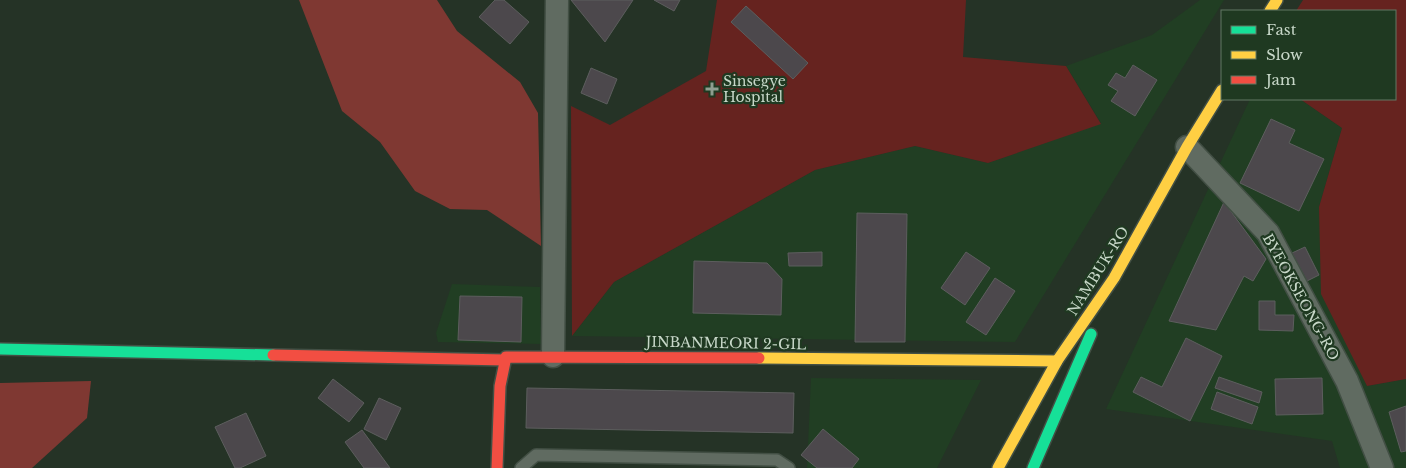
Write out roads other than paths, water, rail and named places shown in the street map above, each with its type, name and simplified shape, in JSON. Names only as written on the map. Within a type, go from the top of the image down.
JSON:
[{"type":"street","points":[[553,356],[557,0]]},
{"type":"street","name":"NAMBUK-RO","points":[[998,468],[1057,361],[1114,278],[1188,146],[1221,92]]},
{"type":"street","name":"BYEOKSEONG-RO","points":[[1188,146],[1268,234],[1347,381],[1382,468]]},
{"type":"street","points":[[1033,468],[1114,278]]},
{"type":"street","name":"JINBANMEORI 2-GIL","points":[[0,349],[505,360],[506,357],[553,356],[1057,361]]},
{"type":"street","points":[[497,468],[500,386],[505,360]]},
{"type":"street","points":[[993,468],[1009,448]]},
{"type":"lane","points":[[521,468],[536,456],[777,460],[788,468]]},
{"type":"place","name":"Sinsegye Hospital","points":[[712,89]]}]
